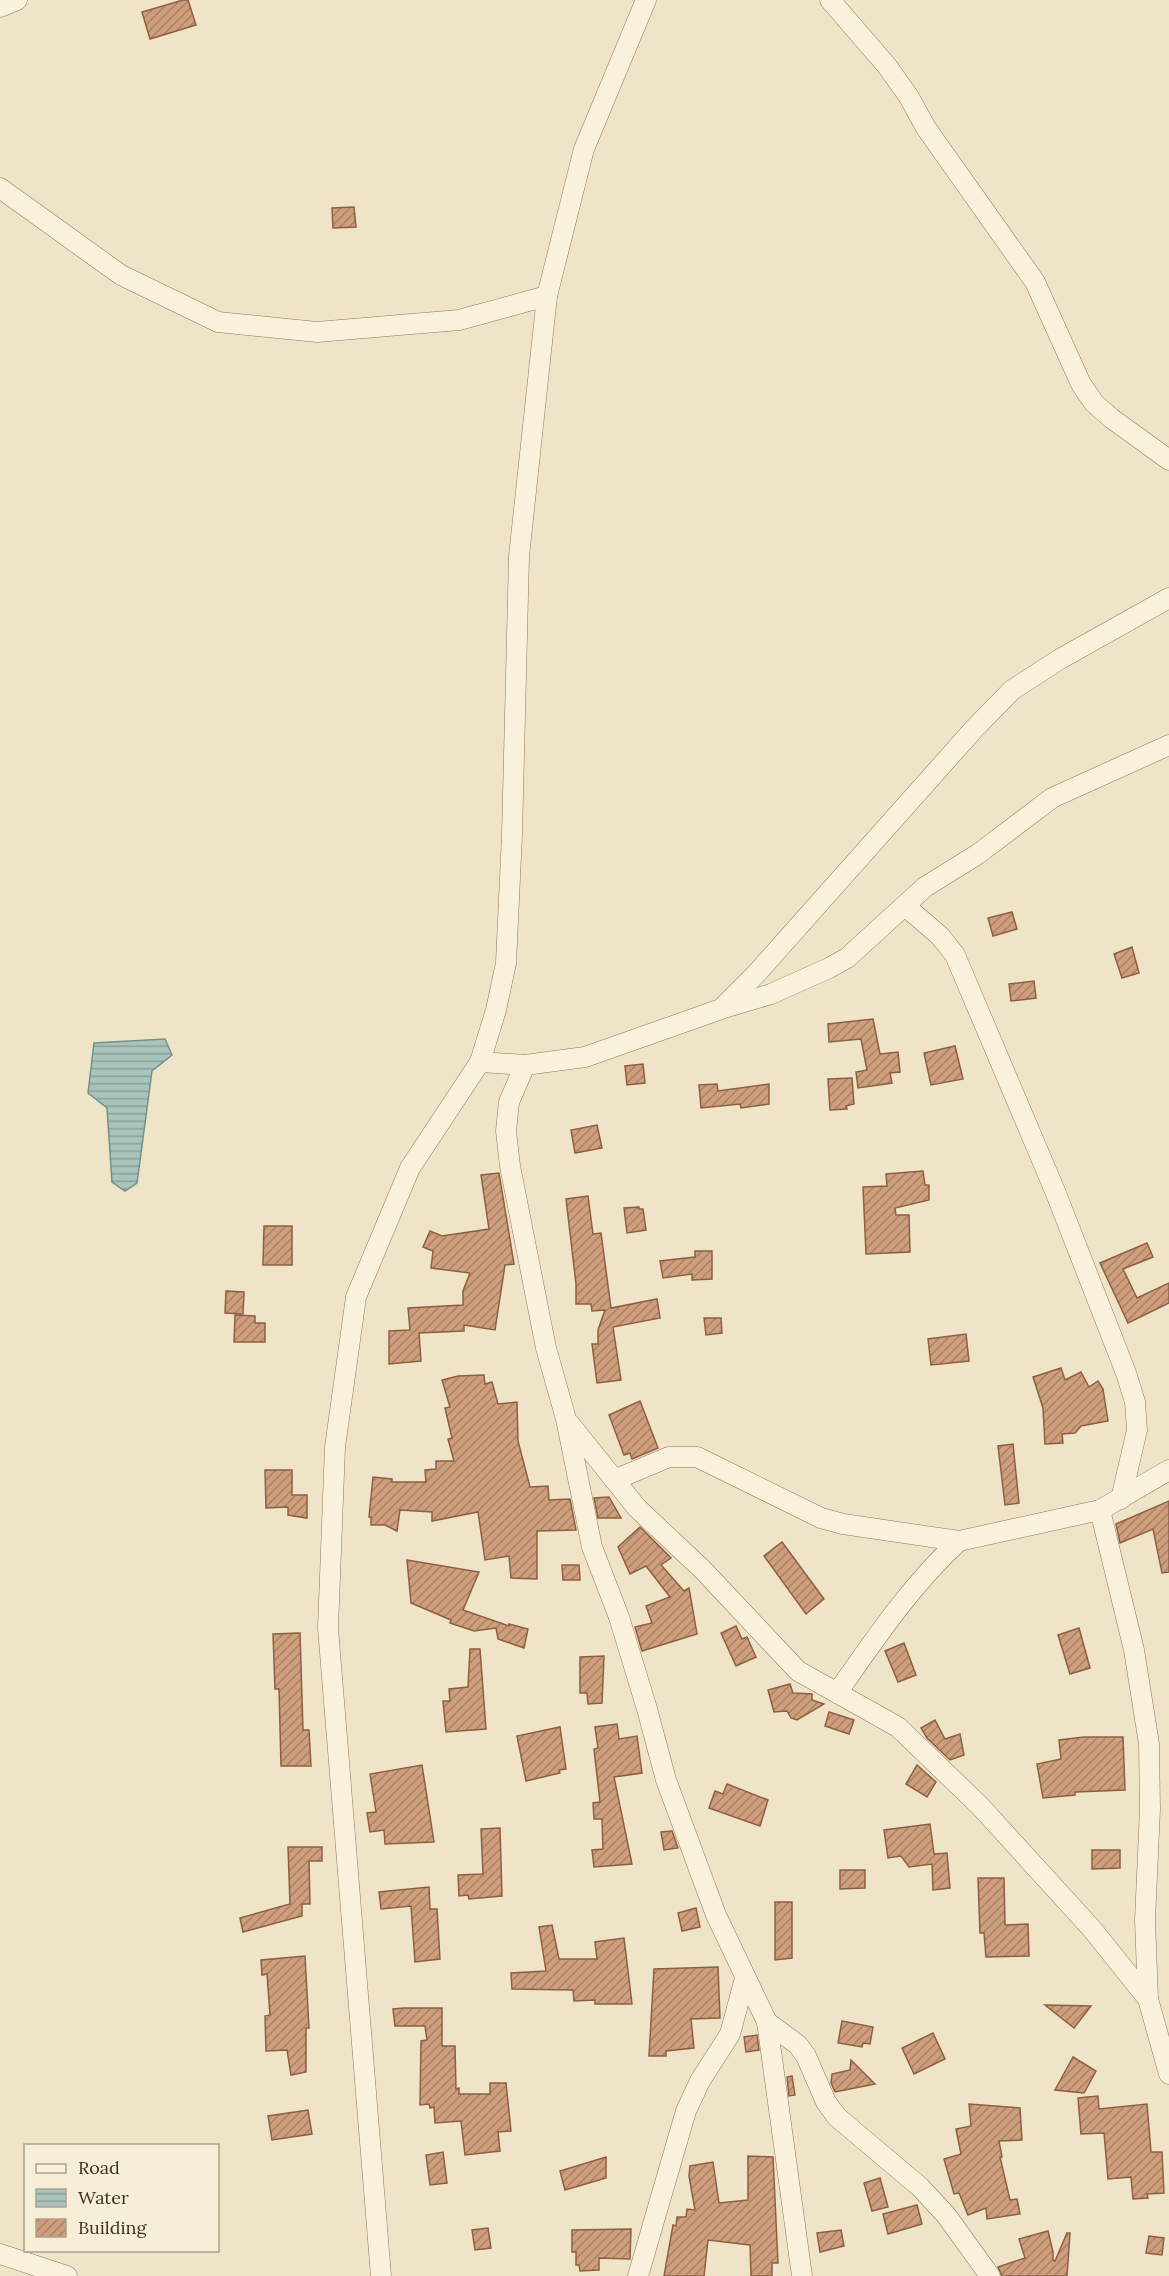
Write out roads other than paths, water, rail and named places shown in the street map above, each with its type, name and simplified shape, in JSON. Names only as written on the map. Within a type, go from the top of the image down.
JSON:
[{"type":"street","points":[[0,7],[17,0]]},
{"type":"street","points":[[381,2276],[328,1628],[335,1447],[356,1298],[410,1168],[480,1062],[496,1010],[506,963],[512,835],[519,556],[547,296],[584,149],[646,0]]},
{"type":"street","points":[[830,0],[887,66],[909,97],[926,128],[1035,282],[1081,384],[1094,403],[1169,460]]},
{"type":"street","points":[[0,188],[121,275],[218,322],[317,332],[459,320],[547,296]]},
{"type":"street","points":[[721,1009],[757,973],[974,729],[1012,690],[1060,659],[1169,598]]},
{"type":"street","points":[[480,1062],[525,1065],[585,1057],[721,1009],[771,994],[830,968],[847,958],[925,887],[978,854],[1052,798],[1169,745]]},
{"type":"street","points":[[905,906],[940,936],[955,955],[1055,1191],[1126,1373],[1135,1402],[1137,1430],[1121,1498]]},
{"type":"street","points":[[525,1065],[509,1102],[506,1131],[510,1166],[546,1348],[566,1419],[592,1547],[619,1617],[666,1780],[716,1915],[767,2022],[802,2276]]},
{"type":"street","points":[[566,1419],[637,1508],[702,1569],[798,1671],[898,1727],[980,1806],[1092,1929],[1148,1999]]},
{"type":"street","points":[[614,1480],[669,1457],[698,1457],[821,1518],[843,1524],[959,1541],[1100,1510],[1169,1470]]},
{"type":"street","points":[[1100,1510],[1134,1650],[1149,1744],[1150,1809],[1145,1920],[1148,1999],[1169,2074]]},
{"type":"street","points":[[837,1693],[897,1607],[959,1541]]},
{"type":"street","points":[[638,2276],[686,2111],[700,2081],[730,2034],[745,1978]]},
{"type":"street","points":[[767,2022],[798,2045],[806,2056],[826,2102],[837,2117],[920,2187],[946,2215],[990,2276]]},
{"type":"street","points":[[0,2254],[67,2276]]},
{"type":"water","points":[[165,1039],[172,1055],[152,1071],[137,1183],[125,1191],[112,1182],[107,1108],[88,1093],[94,1043]]}]
